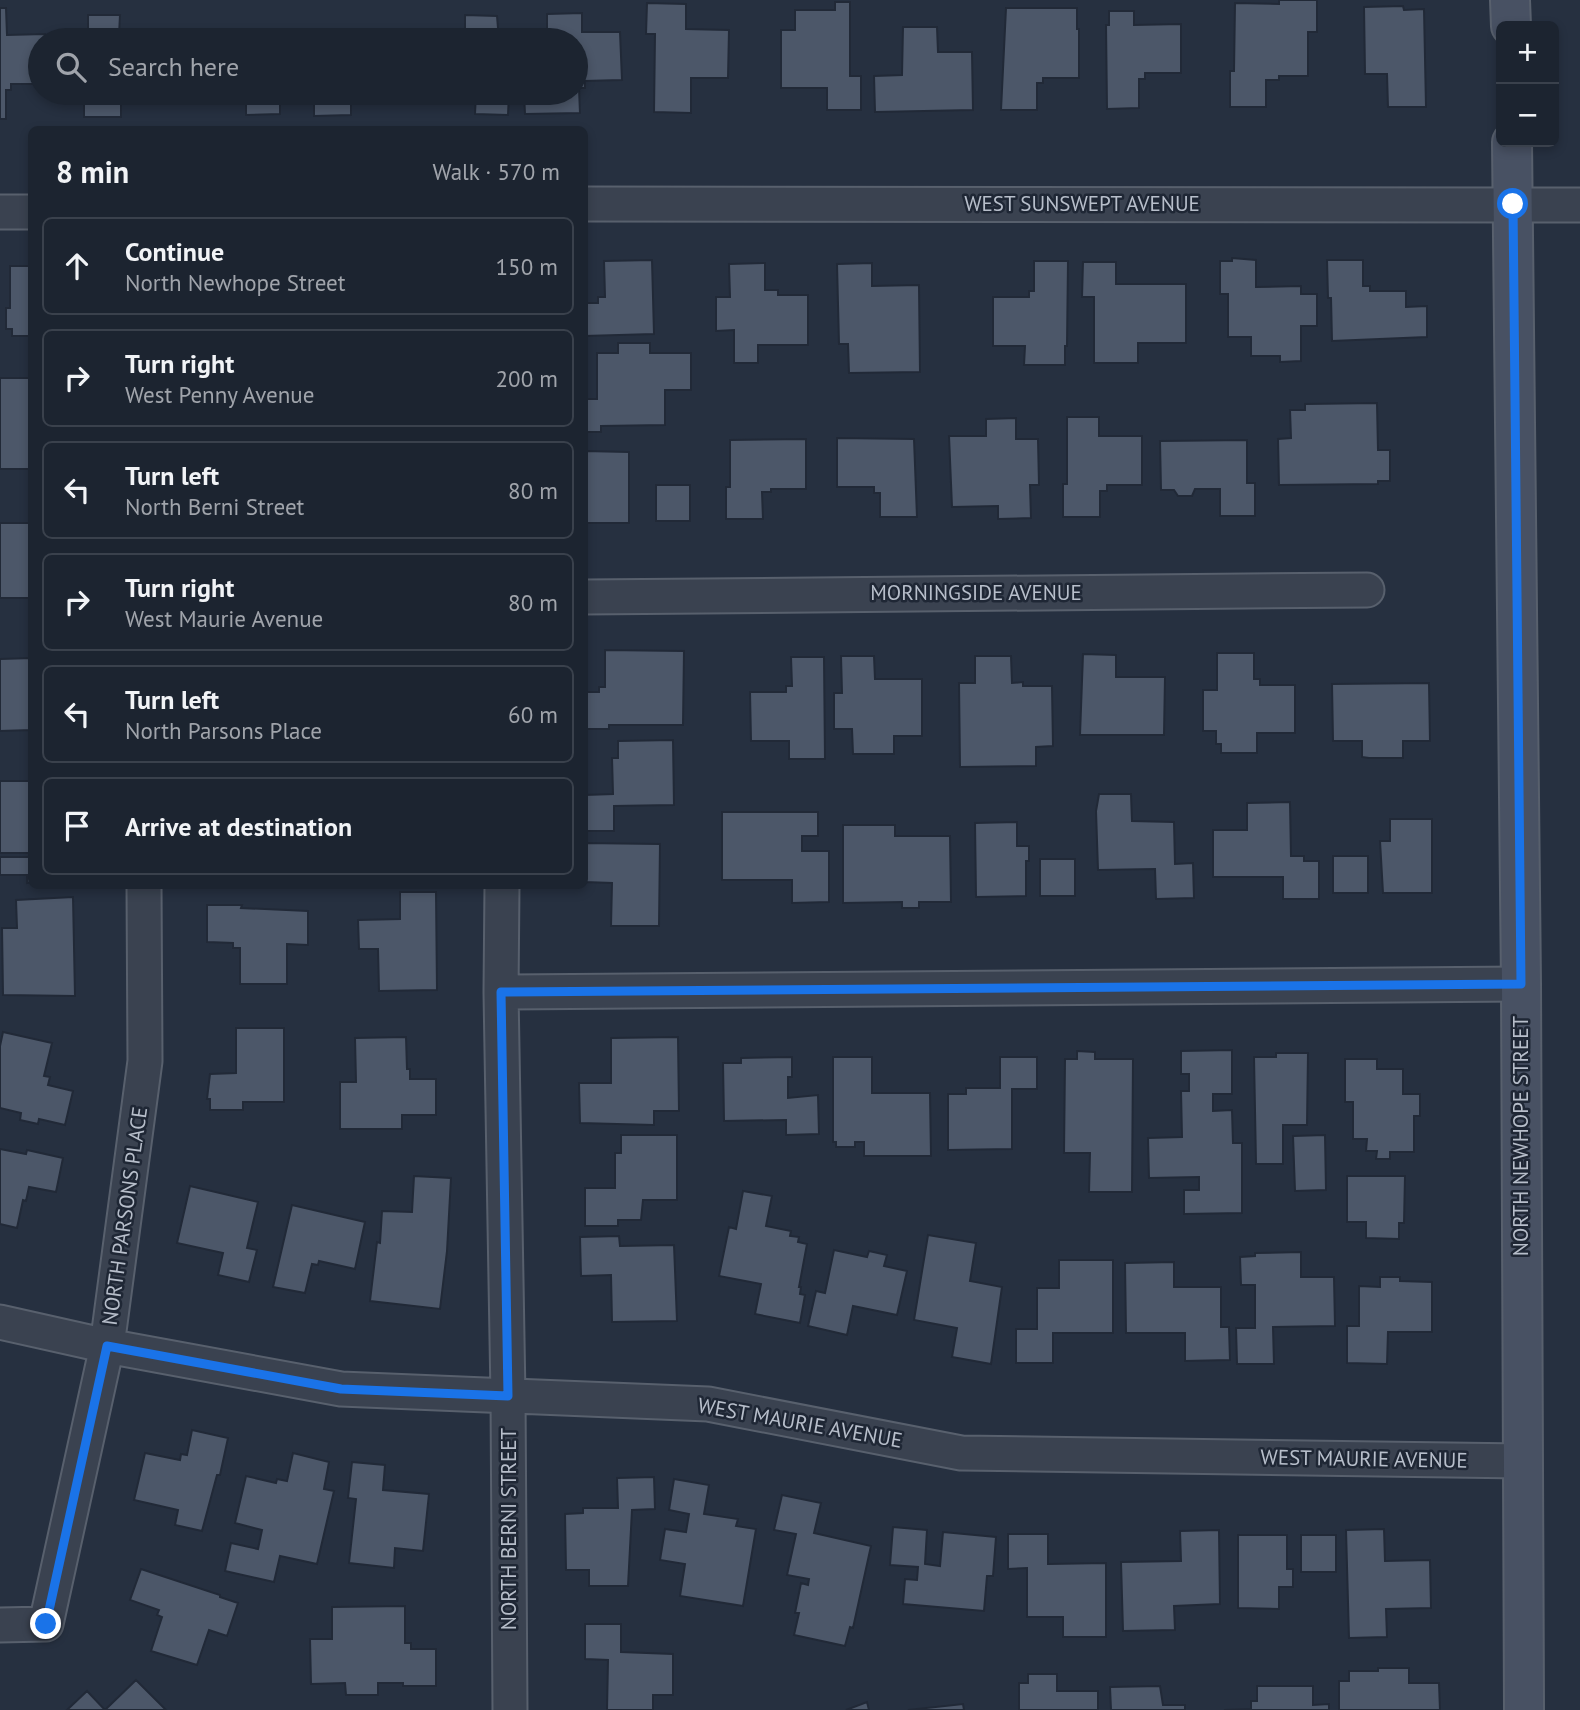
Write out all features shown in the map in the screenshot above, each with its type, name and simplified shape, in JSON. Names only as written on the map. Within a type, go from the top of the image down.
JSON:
[{"type":"street","points":[[1510,0],[1511,21]]},
{"type":"street","name":"NORTH NEWHOPE STREET","points":[[1512,147],[1521,984],[1524,1710]]},
{"type":"street","name":"WEST SUNSWEPT AVENUE","points":[[588,204],[1580,205]]},
{"type":"street","points":[[0,212],[28,212]]},
{"type":"street","name":"MORNINGSIDE AVENUE","points":[[588,597],[1367,590]]},
{"type":"street","name":"NORTH PARSONS PLACE","points":[[0,1625],[46,1624],[107,1346],[145,1061],[144,889]]},
{"type":"street","name":"NORTH BERNI STREET","points":[[502,889],[510,1710]]},
{"type":"street","points":[[501,992],[1521,984]]},
{"type":"street","name":"WEST MAURIE AVENUE","points":[[0,1322],[107,1346],[341,1389],[708,1404],[961,1453],[1523,1461]]},
{"type":"building","points":[[1279,0],[1317,0],[1317,32],[1308,32],[1308,76],[1279,76],[1279,80],[1266,80],[1266,107],[1230,107],[1230,71],[1234,71],[1235,3],[1279,4]]},
{"type":"building","points":[[835,2],[850,2],[850,76],[861,76],[861,110],[827,110],[827,88],[781,88],[781,30],[795,30],[795,10],[835,10]]},
{"type":"building","points":[[647,3],[686,4],[686,29],[729,30],[728,78],[691,78],[691,113],[654,112],[655,34],[646,34]]},
{"type":"building","points":[[1403,6],[1404,10],[1424,9],[1426,107],[1388,107],[1387,74],[1365,74],[1364,7]]},
{"type":"building","points":[[0,8],[6,8],[7,35],[28,34],[28,84],[11,84],[11,90],[6,90],[6,119],[0,119]]},
{"type":"building","points":[[1006,8],[1077,8],[1079,78],[1043,78],[1043,83],[1037,83],[1037,110],[1001,110]]},
{"type":"building","points":[[1109,11],[1134,11],[1134,25],[1181,24],[1181,73],[1145,73],[1145,79],[1139,79],[1139,108],[1107,109],[1106,25],[1109,25]]},
{"type":"building","points":[[582,13],[582,28],[547,28],[547,14]]},
{"type":"building","points":[[88,15],[120,15],[119,28],[88,28]]},
{"type":"building","points":[[465,15],[497,16],[498,28],[465,28]]},
{"type":"building","points":[[903,27],[937,27],[938,52],[972,52],[973,110],[875,112],[874,76],[902,75]]},
{"type":"building","points":[[588,32],[620,32],[622,80],[588,81]]},
{"type":"building","points":[[84,105],[121,105],[121,117],[84,117]]},
{"type":"building","points":[[246,105],[280,105],[280,114],[246,115]]},
{"type":"building","points":[[314,105],[351,105],[351,115],[314,116]]},
{"type":"building","points":[[475,105],[508,105],[508,115],[475,114]]},
{"type":"building","points":[[525,105],[580,105],[580,113],[525,114]]},
{"type":"building","points":[[1232,258],[1256,260],[1256,287],[1301,286],[1301,294],[1317,294],[1317,326],[1301,326],[1301,361],[1280,362],[1280,356],[1251,356],[1251,337],[1228,337],[1228,294],[1220,294],[1220,261],[1232,261]]},
{"type":"building","points":[[652,260],[654,334],[588,336],[588,303],[598,303],[598,297],[605,297],[604,261]]},
{"type":"building","points":[[1327,260],[1363,260],[1363,286],[1370,286],[1370,291],[1406,291],[1406,307],[1427,306],[1427,337],[1332,341]]},
{"type":"building","points":[[1034,261],[1068,261],[1065,365],[1024,365],[1025,346],[993,346],[993,297],[1029,297],[1029,291],[1034,291]]},
{"type":"building","points":[[1083,262],[1116,262],[1116,284],[1186,284],[1186,343],[1138,343],[1138,363],[1094,363],[1094,297],[1082,297]]},
{"type":"building","points":[[765,263],[765,290],[778,290],[778,295],[808,295],[808,345],[758,345],[758,363],[734,363],[734,330],[716,331],[716,297],[730,297],[729,264]]},
{"type":"building","points":[[872,263],[872,286],[919,285],[920,372],[849,373],[848,344],[839,344],[837,264]]},
{"type":"building","points":[[10,266],[28,266],[28,336],[12,336],[12,329],[6,329],[6,308],[10,308]]},
{"type":"building","points":[[618,343],[650,343],[650,353],[691,353],[691,390],[665,390],[665,425],[601,426],[601,432],[588,432],[588,399],[597,399],[597,353],[618,353]]},
{"type":"building","points":[[0,378],[28,378],[28,469],[0,469]]},
{"type":"building","points":[[1377,403],[1378,450],[1390,450],[1390,481],[1378,481],[1378,484],[1279,485],[1278,439],[1291,438],[1290,410],[1305,410],[1305,404]]},
{"type":"building","points":[[1067,417],[1099,417],[1099,436],[1142,436],[1142,485],[1107,485],[1107,491],[1100,491],[1100,517],[1063,517],[1063,484],[1067,484]]},
{"type":"building","points":[[1016,418],[1016,439],[1038,439],[1039,485],[1030,485],[1031,518],[998,519],[998,506],[952,507],[949,436],[986,436],[986,419]]},
{"type":"building","points":[[837,438],[914,439],[917,517],[880,517],[880,493],[874,493],[874,487],[837,487]]},
{"type":"building","points":[[806,439],[806,489],[771,489],[771,492],[762,492],[763,519],[726,519],[726,487],[730,487],[730,440]]},
{"type":"building","points":[[1247,440],[1247,483],[1255,483],[1255,516],[1220,516],[1220,489],[1195,489],[1192,496],[1178,496],[1174,490],[1161,490],[1160,441]]},
{"type":"building","points":[[588,451],[629,452],[629,523],[588,523]]},
{"type":"building","points":[[656,485],[690,485],[690,521],[656,521]]},
{"type":"building","points":[[0,523],[28,523],[28,598],[0,598]]},
{"type":"building","points":[[605,650],[684,651],[683,725],[609,725],[609,729],[588,729],[588,692],[599,692],[599,687],[605,687]]},
{"type":"building","points":[[1217,653],[1254,653],[1254,679],[1260,679],[1260,685],[1295,685],[1295,733],[1257,733],[1257,753],[1221,753],[1221,744],[1216,744],[1216,731],[1203,731],[1203,690],[1217,690]]},
{"type":"building","points":[[1083,654],[1116,655],[1116,677],[1165,677],[1164,735],[1080,735]]},
{"type":"building","points":[[841,656],[874,656],[875,679],[922,679],[922,736],[894,736],[894,754],[853,754],[852,729],[834,729],[834,693],[842,693]]},
{"type":"building","points":[[975,656],[1011,656],[1012,683],[1023,682],[1023,686],[1052,686],[1053,746],[1036,747],[1036,766],[960,767],[959,683],[975,683]]},
{"type":"building","points":[[791,657],[824,657],[825,759],[789,759],[789,741],[751,741],[750,692],[786,692],[786,686],[792,686]]},
{"type":"building","points":[[28,658],[28,730],[0,731],[0,659]]},
{"type":"building","points":[[1429,683],[1430,741],[1403,741],[1403,758],[1362,757],[1362,741],[1333,741],[1332,684]]},
{"type":"building","points":[[673,740],[674,805],[614,806],[614,831],[588,831],[588,795],[613,794],[612,758],[618,758],[618,741]]},
{"type":"building","points":[[0,781],[28,781],[28,853],[0,853]]},
{"type":"building","points":[[1099,794],[1131,794],[1132,821],[1174,822],[1175,864],[1193,863],[1194,898],[1156,899],[1155,869],[1098,870],[1096,811]]},
{"type":"building","points":[[1290,802],[1291,856],[1304,856],[1304,861],[1319,861],[1319,899],[1283,899],[1283,877],[1213,877],[1213,830],[1247,830],[1247,803]]},
{"type":"building","points":[[722,812],[818,812],[818,836],[802,836],[802,851],[829,851],[829,902],[792,903],[792,880],[722,880]]},
{"type":"building","points":[[1390,819],[1432,819],[1432,893],[1383,893],[1380,841],[1390,841]]},
{"type":"building","points":[[1017,822],[1017,846],[1029,846],[1026,896],[976,897],[975,823]]},
{"type":"building","points":[[843,825],[895,825],[895,836],[950,836],[951,902],[919,902],[919,908],[902,908],[902,902],[843,903]]},
{"type":"building","points":[[588,843],[660,844],[659,926],[611,926],[612,883],[588,882]]},
{"type":"building","points":[[1333,856],[1368,856],[1368,893],[1333,893]]},
{"type":"building","points":[[0,857],[28,857],[28,883],[27,875],[0,875]]},
{"type":"building","points":[[1040,859],[1075,859],[1075,896],[1040,896]]},
{"type":"building","points":[[400,892],[436,892],[437,990],[379,991],[378,949],[359,949],[358,920],[400,919]]},
{"type":"building","points":[[73,897],[75,996],[3,995],[2,928],[17,928],[16,900]]},
{"type":"building","points":[[207,905],[308,911],[308,945],[287,944],[287,984],[240,984],[240,948],[233,948],[233,943],[207,942]]},
{"type":"building","points":[[236,1028],[284,1028],[284,1102],[243,1102],[243,1110],[210,1110],[210,1099],[207,1099],[210,1074],[236,1073]]},
{"type":"building","points":[[3,1032],[52,1043],[44,1076],[50,1077],[48,1085],[73,1091],[65,1125],[39,1119],[38,1124],[20,1120],[21,1113],[0,1108],[0,1046]]},
{"type":"building","points":[[406,1037],[410,1079],[436,1079],[436,1115],[402,1115],[402,1129],[340,1129],[340,1082],[356,1082],[355,1038]]},
{"type":"building","points":[[678,1037],[679,1111],[654,1111],[654,1125],[580,1123],[579,1083],[611,1083],[611,1038]]},
{"type":"building","points":[[1232,1050],[1232,1094],[1213,1094],[1213,1111],[1232,1110],[1233,1143],[1242,1143],[1242,1213],[1184,1214],[1184,1190],[1199,1190],[1199,1177],[1149,1178],[1148,1138],[1182,1137],[1181,1091],[1189,1091],[1189,1074],[1181,1074],[1181,1051]]},
{"type":"building","points":[[1077,1051],[1095,1052],[1095,1059],[1133,1059],[1132,1192],[1089,1192],[1090,1153],[1064,1153],[1065,1059],[1077,1059]]},
{"type":"building","points":[[1276,1053],[1308,1053],[1307,1125],[1283,1125],[1283,1164],[1256,1164],[1254,1057],[1276,1057]]},
{"type":"building","points":[[792,1057],[788,1098],[818,1095],[819,1134],[786,1135],[786,1120],[724,1121],[723,1063],[741,1063],[741,1058]]},
{"type":"building","points":[[833,1057],[872,1057],[872,1093],[930,1093],[931,1156],[864,1156],[864,1142],[855,1142],[855,1147],[836,1147],[836,1142],[833,1142]]},
{"type":"building","points":[[1000,1057],[1037,1057],[1037,1089],[1012,1089],[1012,1149],[948,1150],[948,1094],[966,1094],[966,1088],[1000,1088]]},
{"type":"building","points":[[1345,1059],[1377,1059],[1377,1069],[1403,1069],[1403,1094],[1420,1094],[1420,1116],[1414,1116],[1414,1152],[1390,1152],[1390,1159],[1376,1159],[1377,1151],[1366,1151],[1367,1139],[1353,1139],[1353,1102],[1345,1102]]},
{"type":"building","points":[[621,1135],[677,1135],[677,1200],[643,1200],[641,1220],[618,1220],[618,1226],[585,1226],[585,1188],[615,1188],[615,1153],[621,1153]]},
{"type":"building","points":[[1325,1135],[1326,1190],[1295,1191],[1293,1136]]},
{"type":"building","points":[[0,1149],[26,1154],[27,1150],[63,1158],[56,1192],[29,1187],[26,1201],[23,1200],[17,1228],[0,1224]]},
{"type":"building","points":[[414,1176],[451,1178],[447,1251],[440,1309],[370,1301],[377,1242],[380,1243],[382,1211],[412,1212]]},
{"type":"building","points":[[1347,1176],[1405,1176],[1404,1223],[1399,1223],[1399,1239],[1366,1238],[1366,1222],[1347,1222]]},
{"type":"building","points":[[190,1186],[258,1202],[247,1248],[257,1250],[249,1282],[218,1275],[223,1253],[177,1243]]},
{"type":"building","points":[[743,1191],[772,1196],[766,1226],[791,1231],[790,1236],[799,1237],[798,1242],[807,1244],[799,1287],[800,1294],[805,1295],[800,1323],[755,1314],[761,1284],[719,1276],[729,1227],[736,1229]]},
{"type":"building","points":[[292,1205],[365,1222],[355,1269],[319,1261],[318,1265],[312,1264],[305,1293],[273,1287]]},
{"type":"building","points":[[928,1235],[976,1243],[970,1281],[1002,1287],[991,1364],[952,1357],[957,1328],[914,1320]]},
{"type":"building","points":[[619,1236],[620,1246],[674,1245],[677,1321],[612,1322],[611,1275],[581,1276],[580,1237]]},
{"type":"building","points":[[834,1250],[867,1257],[869,1251],[887,1255],[884,1266],[907,1271],[897,1315],[853,1306],[847,1335],[808,1326],[816,1291],[825,1293]]},
{"type":"building","points":[[1301,1252],[1301,1277],[1334,1277],[1335,1326],[1273,1327],[1274,1364],[1237,1364],[1236,1328],[1255,1328],[1255,1285],[1241,1285],[1240,1257],[1255,1256],[1255,1253]]},
{"type":"building","points":[[1059,1260],[1113,1260],[1113,1333],[1053,1333],[1053,1363],[1016,1363],[1016,1329],[1037,1329],[1037,1288],[1059,1288]]},
{"type":"building","points":[[1174,1262],[1174,1287],[1221,1287],[1221,1327],[1229,1327],[1230,1360],[1185,1361],[1185,1333],[1126,1333],[1125,1263]]},
{"type":"building","points":[[1380,1277],[1432,1282],[1432,1332],[1388,1332],[1387,1364],[1347,1363],[1347,1326],[1359,1326],[1359,1286],[1380,1287]]},
{"type":"building","points":[[192,1430],[228,1438],[220,1475],[217,1475],[202,1531],[175,1525],[178,1510],[134,1500],[145,1453],[180,1460],[181,1454],[187,1455]]},
{"type":"building","points":[[293,1453],[329,1462],[324,1489],[334,1491],[317,1564],[280,1556],[274,1582],[225,1571],[231,1543],[258,1549],[262,1530],[235,1523],[246,1476],[276,1483],[277,1479],[287,1481]]},
{"type":"building","points":[[352,1462],[385,1465],[383,1490],[429,1494],[423,1551],[395,1548],[394,1568],[349,1563],[356,1499],[348,1498]]},
{"type":"building","points":[[654,1477],[655,1509],[632,1510],[628,1586],[589,1586],[589,1570],[566,1570],[565,1514],[583,1513],[583,1508],[618,1508],[617,1478]]},
{"type":"building","points":[[674,1479],[709,1485],[704,1514],[738,1519],[736,1526],[756,1529],[743,1606],[680,1596],[685,1564],[660,1560],[665,1529],[686,1532],[689,1514],[669,1510]]},
{"type":"building","points":[[782,1495],[821,1503],[814,1533],[871,1546],[853,1628],[850,1627],[845,1646],[794,1635],[801,1583],[808,1585],[809,1579],[787,1575],[796,1534],[774,1530]]},
{"type":"building","points":[[893,1527],[927,1530],[925,1564],[940,1566],[943,1532],[996,1537],[993,1576],[987,1576],[984,1611],[903,1604],[905,1579],[917,1580],[918,1567],[890,1565]]},
{"type":"building","points":[[1384,1529],[1385,1561],[1430,1560],[1431,1608],[1386,1609],[1387,1637],[1349,1638],[1346,1530]]},
{"type":"building","points":[[1219,1530],[1220,1604],[1174,1606],[1175,1630],[1123,1631],[1121,1562],[1181,1561],[1180,1531]]},
{"type":"building","points":[[1008,1534],[1048,1534],[1048,1564],[1106,1563],[1106,1637],[1063,1637],[1063,1617],[1027,1617],[1027,1568],[1008,1569]]},
{"type":"building","points":[[1238,1535],[1287,1535],[1287,1569],[1293,1569],[1293,1587],[1279,1587],[1279,1609],[1238,1608]]},
{"type":"building","points":[[1301,1535],[1336,1535],[1336,1572],[1301,1572]]},
{"type":"building","points":[[141,1569],[238,1603],[227,1636],[209,1630],[197,1665],[151,1651],[162,1617],[157,1615],[159,1610],[130,1600]]},
{"type":"building","points":[[405,1606],[405,1643],[411,1643],[411,1649],[436,1649],[436,1686],[378,1683],[378,1695],[346,1695],[345,1683],[311,1684],[310,1639],[332,1639],[332,1607]]},
{"type":"building","points":[[585,1624],[621,1624],[621,1652],[673,1654],[673,1695],[653,1695],[653,1710],[607,1710],[608,1660],[585,1659]]},
{"type":"building","points":[[1378,1668],[1409,1668],[1409,1683],[1439,1683],[1440,1710],[1339,1710],[1339,1681],[1349,1681],[1349,1671],[1378,1671]]},
{"type":"building","points":[[1028,1674],[1057,1674],[1057,1691],[1098,1691],[1098,1710],[1019,1710],[1019,1683],[1028,1683]]},
{"type":"building","points":[[136,1680],[166,1710],[105,1710]]},
{"type":"building","points":[[1160,1686],[1163,1705],[1185,1705],[1185,1710],[1111,1710],[1110,1687]]},
{"type":"building","points":[[1257,1686],[1313,1686],[1313,1705],[1329,1704],[1329,1710],[1224,1710],[1251,1709],[1251,1701],[1257,1701]]},
{"type":"building","points":[[87,1691],[105,1710],[67,1710]]},
{"type":"building","points":[[867,1702],[869,1710],[846,1710]]},
{"type":"building","points":[[963,1704],[964,1710],[908,1710]]},
{"type":"route","points":[[46,1624],[107,1346],[341,1389],[508,1396],[501,992],[1521,984],[1513,204]]}]
